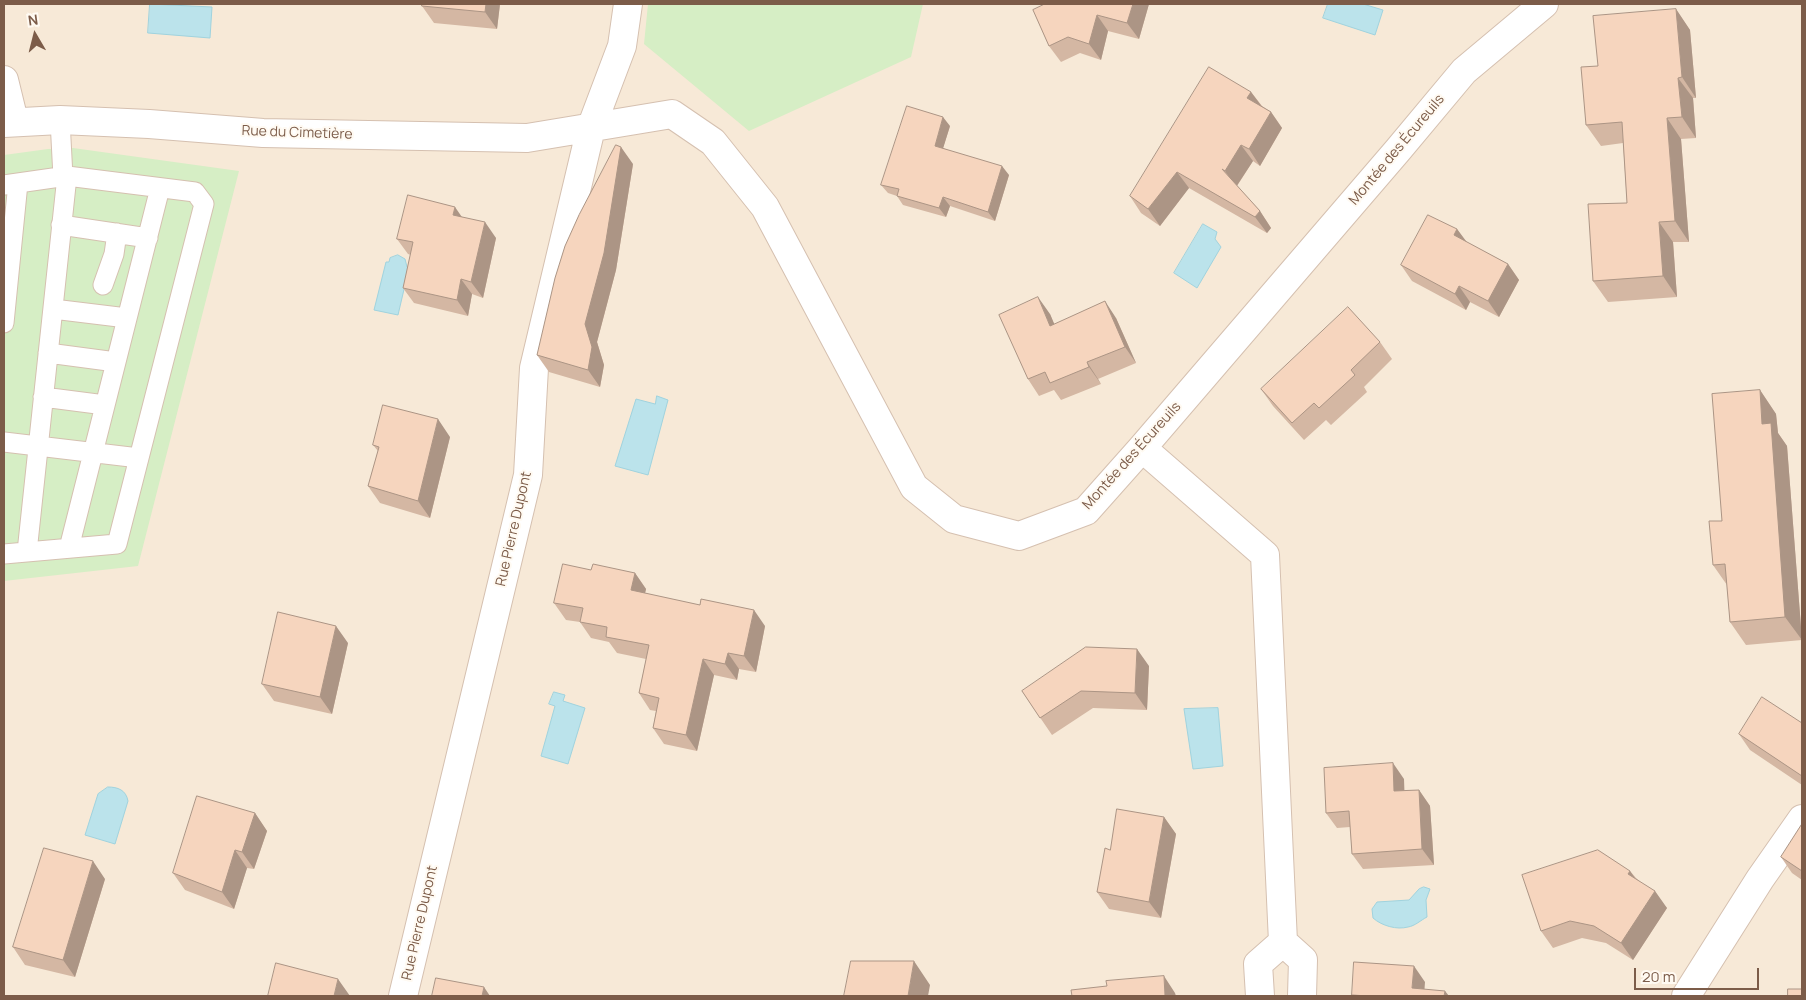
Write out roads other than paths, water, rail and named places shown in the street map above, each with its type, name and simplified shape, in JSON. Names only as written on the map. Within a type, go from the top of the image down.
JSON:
[{"type":"street","name":"Rue Pierre Dupont","points":[[403,996],[528,475],[534,368],[591,128],[622,46],[628,4]]},
{"type":"street","name":"Montée des Écureuils","points":[[591,128],[672,114],[713,142],[765,207],[914,487],[954,519],[1019,536],[1086,511],[1464,71],[1544,4]]},
{"type":"street","points":[[4,80],[9,122]]},
{"type":"street","name":"Rue du Cimetière","points":[[9,122],[60,120],[149,124],[263,133],[526,138],[591,128]]},
{"type":"street","points":[[1142,448],[1265,556],[1282,942],[1303,960],[1302,996]]},
{"type":"street","points":[[1686,996],[1760,879],[1802,819]]},
{"type":"street","points":[[1260,996],[1258,964],[1282,942]]},
{"type":"lane","points":[[27,552],[65,176],[60,120]]},
{"type":"lane","points":[[4,323],[11,184],[65,176],[196,192],[204,204],[117,544],[4,554]]},
{"type":"lane","points":[[69,548],[160,188]]},
{"type":"lane","points":[[61,225],[148,238]]},
{"type":"lane","points":[[103,285],[114,254],[117,233]]},
{"type":"lane","points":[[52,309],[127,318]]},
{"type":"lane","points":[[48,353],[116,362]]},
{"type":"lane","points":[[43,397],[105,405]]},
{"type":"lane","points":[[4,442],[139,458]]},
{"type":"water","points":[[150,4],[212,7],[210,38],[148,33]]},
{"type":"water","points":[[1328,4],[1363,4],[1383,10],[1375,35],[1323,18]]},
{"type":"water","points":[[1203,224],[1217,232],[1215,239],[1221,247],[1197,288],[1174,273]]},
{"type":"water","points":[[398,255],[405,259],[409,268],[398,315],[374,310],[386,262],[389,262],[390,258]]},
{"type":"water","points":[[657,396],[668,400],[648,475],[615,466],[636,399],[655,404]]},
{"type":"water","points":[[554,692],[565,695],[563,701],[585,708],[568,764],[541,756],[555,706],[549,704]]},
{"type":"water","points":[[1218,708],[1223,766],[1193,769],[1184,709]]},
{"type":"water","points":[[108,787],[121,790],[128,801],[115,844],[85,835],[98,794]]},
{"type":"water","points":[[1424,887],[1430,889],[1426,900],[1427,917],[1418,923],[1404,928],[1394,928],[1373,918],[1372,909],[1377,902],[1409,900],[1419,889]]}]
